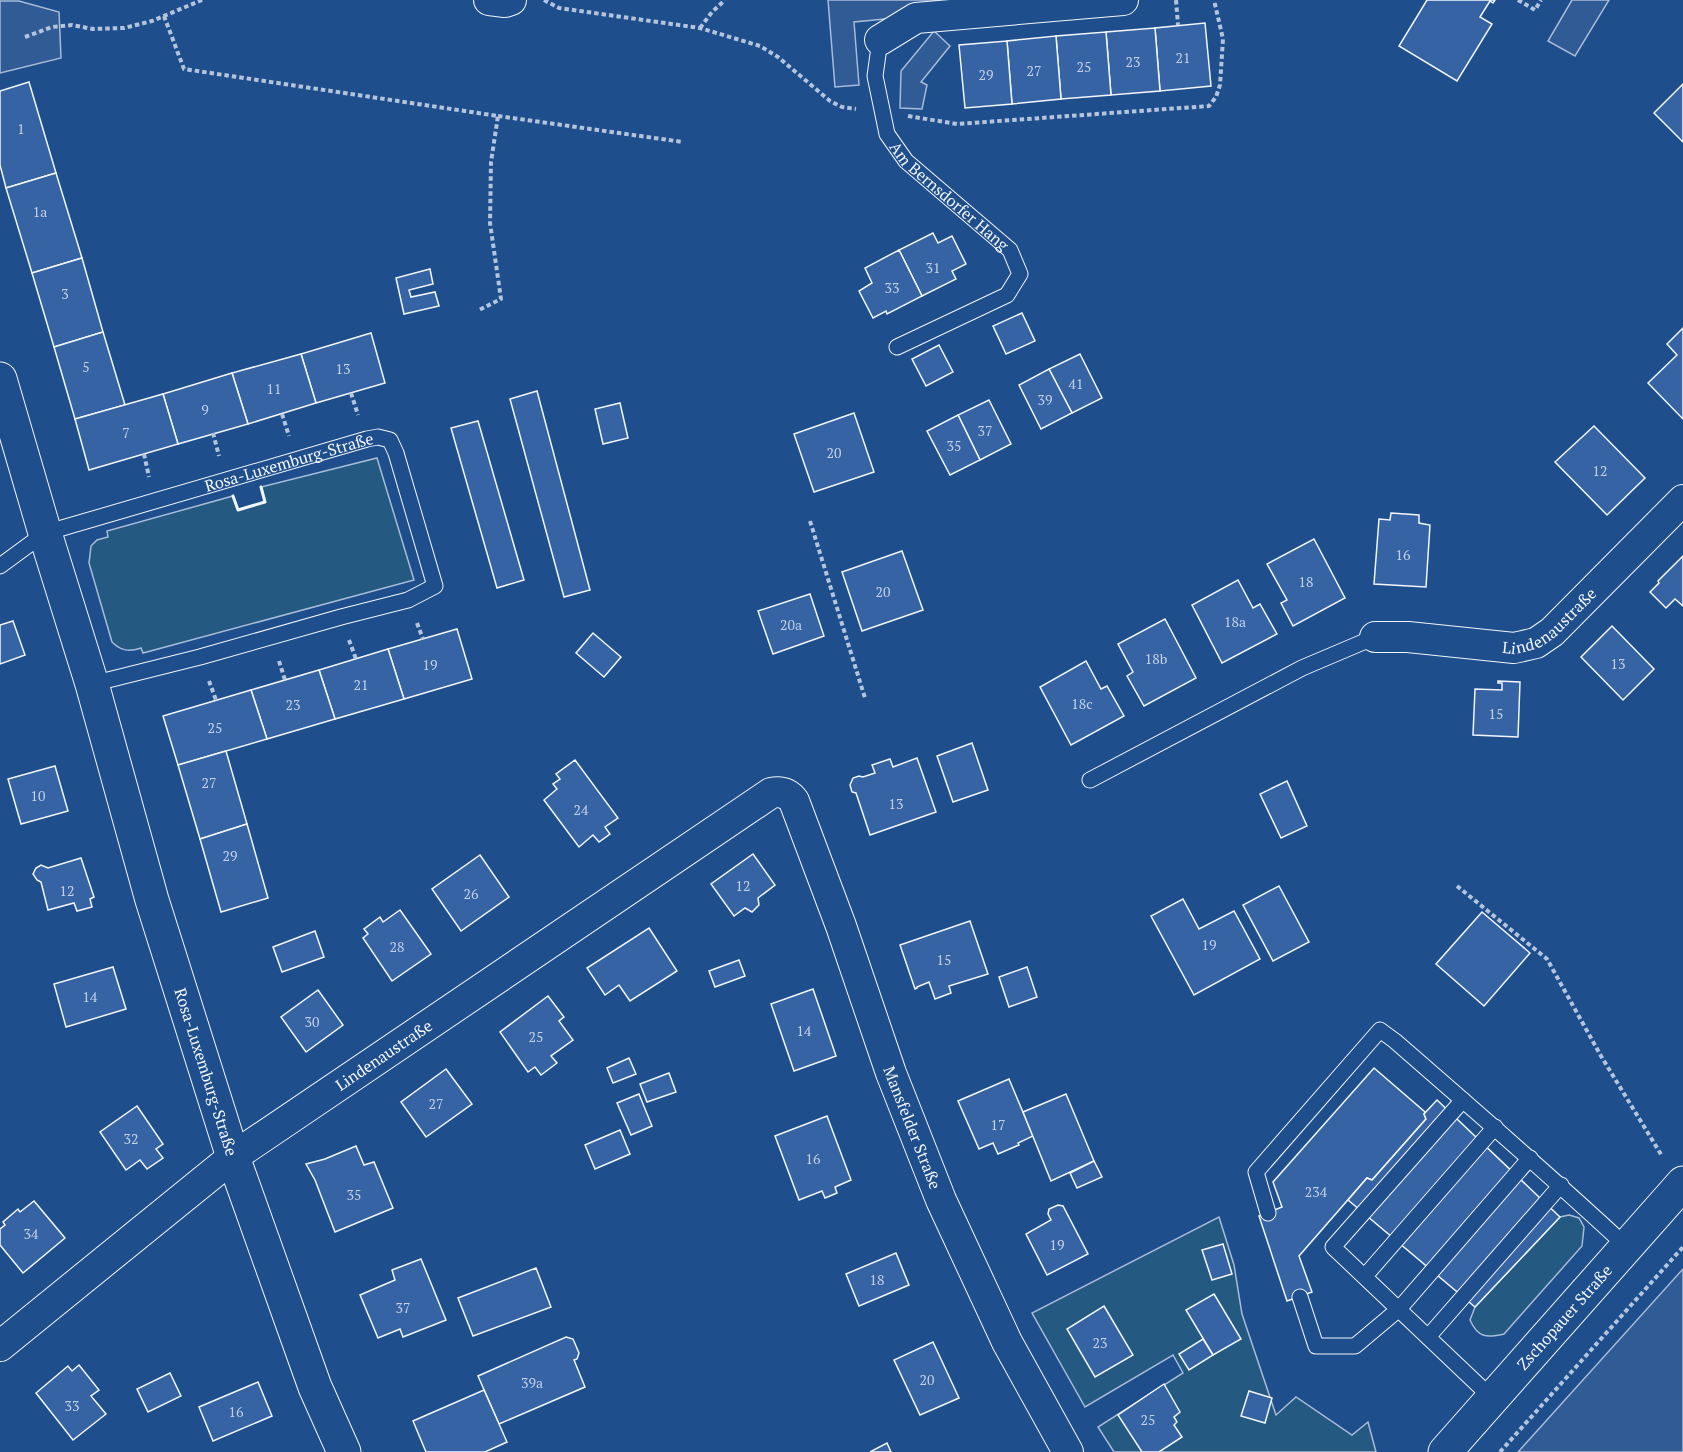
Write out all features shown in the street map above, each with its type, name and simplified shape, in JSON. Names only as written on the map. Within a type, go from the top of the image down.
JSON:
[{"type":"street","points":[[489,0],[505,2],[511,0]]},
{"type":"street","name":"Am Bernsdorfer Hang","points":[[880,40],[916,18],[1123,0]]},
{"type":"street","name":"Rosa-Luxemburg-Straße","points":[[0,378],[92,684],[152,900],[233,1157],[315,1387],[344,1452]]},
{"type":"street","name":"Lindenaustraße","points":[[1375,637],[1408,637],[1514,648],[1536,643],[1552,632],[1683,500]]},
{"type":"street","name":"Lindenaustraße","points":[[0,1346],[233,1157],[771,793],[784,793]]},
{"type":"street","name":"Mansfelder Straße","points":[[784,793],[794,801],[798,809],[891,1073],[941,1200],[1007,1342],[1068,1452]]},
{"type":"street","name":"Zschopauer Straße","points":[[1445,1452],[1683,1183]]},
{"type":"lane","name":"Am Bernsdorfer Hang","points":[[880,40],[875,76],[887,134],[906,161],[1010,250],[1020,274],[1007,295],[897,347]]},
{"type":"lane","name":"Rosa-Luxemburg-Straße","points":[[45,532],[378,436],[390,440],[396,453],[435,586],[408,600],[92,684]]},
{"type":"lane","points":[[0,566],[45,532]]},
{"type":"lane","points":[[1090,780],[1302,668],[1375,637]]},
{"type":"lane","points":[[1268,1213],[1256,1172],[1380,1030],[1495,1127],[1627,1247]]},
{"type":"lane","points":[[1463,1100],[1333,1247],[1492,1398]]},
{"type":"lane","points":[[1365,1276],[1495,1127]]},
{"type":"lane","points":[[1300,1297],[1316,1346],[1355,1346],[1399,1309],[1530,1158]]},
{"type":"lane","points":[[1428,1337],[1561,1185]]},
{"type":"path","points":[[25,36],[52,27],[72,25],[124,28],[164,16],[202,0]]},
{"type":"path","points":[[544,0],[560,9],[700,28],[760,46],[778,57],[830,101],[842,107],[957,124],[1209,106],[1216,97],[1220,85],[1223,39],[1214,0]]},
{"type":"path","points":[[700,28],[725,0]]},
{"type":"path","points":[[1176,0],[1178,25]]},
{"type":"path","points":[[1518,0],[1535,10],[1541,0]]},
{"type":"path","points":[[164,16],[184,69],[683,142]]},
{"type":"path","points":[[479,310],[501,299],[490,223],[491,162],[498,116]]},
{"type":"path","points":[[810,521],[865,698]]},
{"type":"path","points":[[1457,885],[1547,959],[1601,1056],[1662,1157]]},
{"type":"path","points":[[1500,1452],[1683,1246]]},
{"type":"shaded area","points":[[828,0],[1084,0],[854,22],[859,85],[835,87]]},
{"type":"shaded area","points":[[1572,0],[1609,0],[1575,56],[1548,41]]},
{"type":"shaded area","points":[[0,1],[19,1],[59,12],[61,58],[0,73]]},
{"type":"shaded area","points":[[934,31],[950,46],[921,82],[927,85],[922,109],[900,108],[901,71]]},
{"type":"shaded area","points":[[377,458],[414,580],[143,653],[141,648],[125,650],[112,642],[89,563],[91,546],[97,540],[108,537],[107,531],[233,496],[238,510],[265,502],[261,487]]},
{"type":"shaded area","points":[[1569,1215],[1579,1218],[1584,1227],[1582,1246],[1504,1334],[1488,1336],[1476,1330],[1470,1320],[1475,1307],[1560,1217]]},
{"type":"shaded area","points":[[1219,1217],[1234,1265],[1242,1314],[1276,1415],[1296,1397],[1352,1435],[1368,1422],[1376,1452],[1114,1452],[1098,1427],[1183,1373],[1173,1355],[1085,1407],[1032,1313]]},
{"type":"shaded area","points":[[1683,1269],[1683,1452],[1518,1452]]},
{"type":"building","points":[[1427,0],[1495,0],[1493,3],[1490,1],[1480,17],[1492,24],[1457,81],[1399,46]]},
{"type":"building","points":[[1205,23],[1211,86],[1160,91],[1155,28]]},
{"type":"building","points":[[1155,28],[1160,91],[1111,95],[1106,32]]},
{"type":"building","points":[[1106,32],[1111,95],[1061,99],[1056,36]]},
{"type":"building","points":[[1056,36],[1061,99],[1012,104],[1007,41]]},
{"type":"building","points":[[1007,41],[1012,104],[965,108],[959,45]]},
{"type":"building","points":[[29,82],[56,173],[6,188],[0,165],[0,91]]},
{"type":"building","points":[[1683,84],[1683,142],[1654,113]]},
{"type":"building","points":[[56,173],[82,258],[32,273],[6,188]]},
{"type":"building","points":[[933,233],[938,243],[952,236],[966,264],[952,271],[956,279],[922,296],[899,250]]},
{"type":"building","points":[[899,250],[922,296],[887,314],[886,311],[873,318],[859,291],[872,283],[865,268]]},
{"type":"building","points":[[82,258],[103,332],[54,347],[32,273]]},
{"type":"building","points":[[430,269],[433,284],[409,290],[411,297],[435,292],[439,306],[404,314],[396,278]]},
{"type":"building","points":[[1022,313],[1035,341],[1006,354],[993,326]]},
{"type":"building","points":[[1683,328],[1683,419],[1648,383],[1677,355],[1667,344]]},
{"type":"building","points":[[103,332],[125,405],[75,419],[54,347]]},
{"type":"building","points":[[371,333],[385,383],[316,403],[301,354]]},
{"type":"building","points":[[939,345],[953,372],[926,386],[912,359]]},
{"type":"building","points":[[301,354],[316,403],[248,424],[232,373]]},
{"type":"building","points":[[1080,354],[1102,398],[1072,413],[1049,369]]},
{"type":"building","points":[[1049,369],[1072,413],[1041,429],[1019,385]]},
{"type":"building","points":[[232,373],[248,424],[178,444],[163,394]]},
{"type":"building","points":[[537,391],[590,590],[564,597],[510,399]]},
{"type":"building","points":[[163,394],[178,444],[89,470],[75,419]]},
{"type":"building","points":[[989,400],[1011,444],[980,460],[958,415]]},
{"type":"building","points":[[620,403],[628,438],[603,444],[595,409]]},
{"type":"building","points":[[854,413],[874,472],[814,492],[794,434]]},
{"type":"building","points":[[958,415],[980,460],[950,475],[927,431]]},
{"type":"building","points":[[478,421],[524,580],[497,588],[451,428]]},
{"type":"building","points":[[1594,426],[1645,478],[1607,515],[1555,462]]},
{"type":"building","points":[[1391,513],[1419,515],[1419,523],[1430,525],[1426,587],[1374,584],[1379,519],[1390,520]]},
{"type":"building","points":[[1314,539],[1345,598],[1293,626],[1281,603],[1287,600],[1267,564]]},
{"type":"building","points":[[902,551],[923,610],[862,631],[842,572]]},
{"type":"building","points":[[1683,556],[1683,606],[1675,599],[1666,608],[1650,592]]},
{"type":"building","points":[[1238,580],[1253,608],[1260,604],[1277,634],[1222,663],[1192,605]]},
{"type":"building","points":[[810,594],[824,636],[773,654],[758,611]]},
{"type":"building","points":[[1165,619],[1196,678],[1144,706],[1127,676],[1133,672],[1118,644]]},
{"type":"building","points":[[13,621],[25,655],[0,664],[0,625]]},
{"type":"building","points":[[1612,626],[1654,669],[1623,700],[1581,657]]},
{"type":"building","points":[[457,629],[472,679],[404,699],[388,649]]},
{"type":"building","points":[[593,633],[621,657],[604,677],[576,653]]},
{"type":"building","points":[[388,649],[404,699],[335,719],[319,670]]},
{"type":"building","points":[[1086,661],[1101,689],[1107,686],[1124,716],[1071,745],[1040,687]]},
{"type":"building","points":[[319,670],[335,719],[267,739],[251,690]]},
{"type":"building","points":[[1498,681],[1520,682],[1518,737],[1473,735],[1475,689],[1502,690],[1502,683]]},
{"type":"building","points":[[251,690],[267,739],[178,765],[163,716]]},
{"type":"building","points":[[972,743],[988,790],[953,802],[937,756]]},
{"type":"building","points":[[226,751],[247,824],[200,839],[178,765]]},
{"type":"building","points":[[917,758],[936,812],[870,835],[856,793],[852,792],[850,785],[853,778],[875,773],[872,765],[890,759],[893,767]]},
{"type":"building","points":[[575,760],[618,818],[605,827],[610,834],[599,842],[593,835],[579,847],[544,800],[557,789],[553,784],[560,779],[556,774]]},
{"type":"building","points":[[55,766],[68,811],[21,824],[8,779]]},
{"type":"building","points":[[1287,781],[1307,826],[1281,838],[1260,794]]},
{"type":"building","points":[[247,824],[268,898],[221,912],[200,839]]},
{"type":"building","points":[[753,854],[775,885],[758,898],[759,905],[752,912],[745,908],[734,916],[711,884]]},
{"type":"building","points":[[480,855],[509,897],[461,931],[432,889]]},
{"type":"building","points":[[81,858],[94,897],[90,899],[92,907],[77,911],[74,903],[48,910],[41,882],[33,874],[36,868],[41,865],[48,868]]},
{"type":"building","points":[[1279,886],[1309,942],[1273,961],[1243,905]]},
{"type":"building","points":[[1183,899],[1199,929],[1234,911],[1260,959],[1194,995],[1151,916]]},
{"type":"building","points":[[400,910],[431,954],[392,981],[363,938],[368,934],[364,929],[380,917],[383,922]]},
{"type":"building","points":[[1482,912],[1530,953],[1484,1006],[1436,964]]},
{"type":"building","points":[[970,921],[988,974],[949,986],[951,993],[935,999],[929,982],[915,989],[900,945]]},
{"type":"building","points":[[649,928],[677,971],[630,1001],[619,985],[605,995],[587,968]]},
{"type":"building","points":[[315,931],[324,957],[282,972],[273,947]]},
{"type":"building","points":[[739,960],[745,976],[715,987],[709,971]]},
{"type":"building","points":[[113,967],[126,1009],[66,1027],[54,984]]},
{"type":"building","points":[[1027,967],[1037,997],[1009,1007],[999,977]]},
{"type":"building","points":[[813,989],[836,1056],[794,1071],[771,1004]]},
{"type":"building","points":[[318,990],[343,1025],[306,1052],[281,1017]]},
{"type":"building","points":[[548,996],[564,1017],[559,1021],[573,1040],[551,1056],[557,1063],[541,1075],[535,1067],[528,1072],[500,1032]]},
{"type":"building","points":[[629,1058],[636,1074],[613,1083],[607,1068]]},
{"type":"building","points":[[1374,1068],[1425,1112],[1426,1119],[1372,1180],[1367,1178],[1299,1256],[1312,1292],[1287,1301],[1259,1216],[1282,1207],[1273,1182]]},
{"type":"building","points":[[446,1069],[472,1104],[426,1137],[401,1102]]},
{"type":"building","points":[[669,1073],[676,1092],[647,1102],[640,1084]]},
{"type":"building","points":[[1009,1079],[1033,1136],[998,1154],[993,1143],[979,1149],[958,1101]]},
{"type":"building","points":[[639,1094],[652,1126],[631,1135],[617,1103]]},
{"type":"building","points":[[1066,1094],[1094,1161],[1051,1181],[1023,1112]]},
{"type":"building","points":[[1437,1100],[1560,1217],[1475,1307],[1348,1200],[1367,1178],[1372,1180],[1426,1119],[1424,1114]]},
{"type":"building","points":[[137,1106],[163,1144],[156,1149],[163,1158],[147,1169],[140,1160],[126,1170],[100,1132]]},
{"type":"building","points":[[827,1116],[851,1180],[835,1187],[837,1193],[825,1198],[822,1191],[799,1200],[775,1136]]},
{"type":"building","points":[[620,1130],[630,1154],[595,1169],[585,1145]]},
{"type":"building","points":[[356,1146],[364,1165],[374,1162],[393,1208],[335,1232],[315,1180],[306,1164]]},
{"type":"building","points":[[1094,1161],[1102,1177],[1077,1188],[1070,1173]]},
{"type":"building","points":[[34,1201],[65,1238],[23,1273],[0,1245],[0,1229],[5,1225],[3,1222],[18,1209],[20,1212]]},
{"type":"building","points":[[1058,1205],[1063,1206],[1088,1254],[1047,1275],[1026,1234],[1051,1220],[1048,1214],[1049,1209]]},
{"type":"building","points":[[1223,1244],[1232,1274],[1212,1280],[1202,1250]]},
{"type":"building","points":[[896,1253],[909,1285],[859,1306],[846,1274]]},
{"type":"building","points":[[421,1259],[446,1320],[403,1337],[400,1329],[378,1338],[360,1295],[395,1280],[392,1270]]},
{"type":"building","points":[[536,1268],[551,1307],[473,1336],[458,1298]]},
{"type":"building","points":[[1214,1294],[1241,1339],[1213,1355],[1186,1310]]},
{"type":"building","points":[[1104,1306],[1133,1355],[1095,1377],[1067,1329]]},
{"type":"building","points":[[566,1337],[573,1339],[579,1353],[577,1359],[574,1360],[585,1387],[499,1424],[478,1376]]},
{"type":"building","points":[[1203,1339],[1213,1355],[1189,1370],[1179,1354]]},
{"type":"building","points":[[933,1342],[959,1398],[920,1415],[894,1360]]},
{"type":"building","points":[[79,1365],[99,1390],[91,1396],[106,1414],[73,1440],[36,1393],[68,1366],[72,1371]]},
{"type":"building","points":[[170,1373],[181,1396],[148,1412],[137,1389]]},
{"type":"building","points":[[258,1382],[272,1416],[213,1441],[199,1407]]},
{"type":"building","points":[[1164,1384],[1180,1412],[1174,1417],[1177,1422],[1174,1425],[1182,1437],[1159,1452],[1142,1452],[1118,1415]]},
{"type":"building","points":[[484,1390],[507,1442],[485,1452],[426,1452],[413,1421]]},
{"type":"building","points":[[1249,1391],[1272,1398],[1265,1423],[1241,1416]]},
{"type":"building","points":[[887,1443],[891,1452],[870,1452]]},
{"type":"wall","points":[[233,496],[238,510],[265,502],[261,487]]}]
